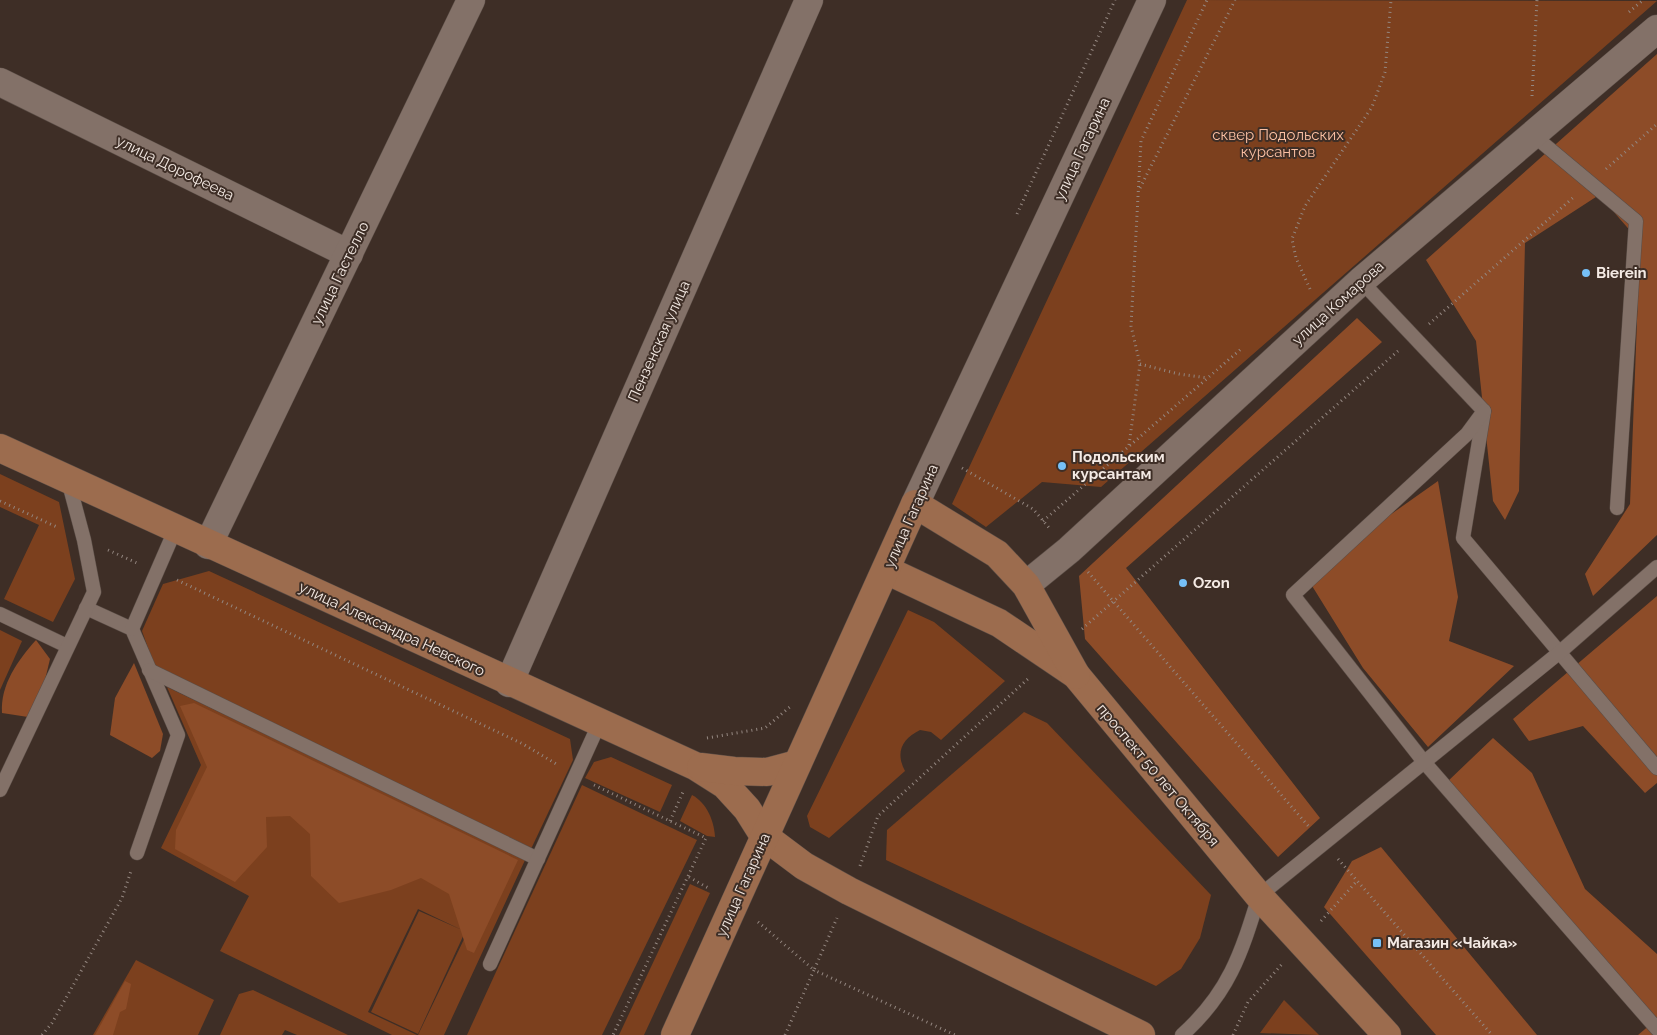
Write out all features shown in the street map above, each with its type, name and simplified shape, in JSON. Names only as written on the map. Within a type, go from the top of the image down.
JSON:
[{"type":"main road","name":"улица Александра Невского","points":[[0,448],[509,683],[695,766],[725,785],[747,809],[764,836]]},
{"type":"main road","name":"улица Гагарина","points":[[675,1035],[916,504]]},
{"type":"main road","points":[[916,504],[997,554],[1026,585],[1056,652]]},
{"type":"main road","name":"проспект 50 лет Октября","points":[[886,570],[1056,652],[1259,896],[1387,1035]]},
{"type":"main road","points":[[695,766],[734,771],[766,772],[797,764]]},
{"type":"main road","points":[[764,836],[804,866],[849,891],[1141,1035]]},
{"type":"street","name":"улица Гастелло","points":[[208,545],[471,0]]},
{"type":"street","name":"Пензенская улица","points":[[509,683],[809,0]]},
{"type":"street","name":"улица Гагарина","points":[[916,504],[1152,0]]},
{"type":"street","name":"улица Комарова","points":[[1026,585],[1069,550],[1361,281],[1657,29]]},
{"type":"street","name":"улица Дорофеева","points":[[0,82],[349,254]]},
{"type":"lane","points":[[1533,135],[1636,221],[1617,508]]},
{"type":"lane","points":[[1361,281],[1484,411]]},
{"type":"lane","points":[[1484,411],[1463,538],[1657,768]]},
{"type":"lane","points":[[1484,411],[1468,434],[1292,595],[1424,762],[1657,1029]]},
{"type":"lane","points":[[0,790],[94,592],[84,540],[68,480]]},
{"type":"lane","points":[[132,629],[175,530]]},
{"type":"lane","points":[[1182,1035],[1200,1018],[1225,986],[1242,951],[1259,896],[1560,652],[1657,567]]},
{"type":"lane","points":[[86,608],[132,629],[178,735],[137,853]]},
{"type":"lane","points":[[0,614],[67,646]]},
{"type":"lane","points":[[149,670],[538,859]]},
{"type":"lane","points":[[490,964],[600,724]]},
{"type":"path","points":[[1016,217],[1115,0]]},
{"type":"path","points":[[1129,446],[1140,364],[1131,326],[1141,141],[1207,0]]},
{"type":"path","points":[[1138,191],[1234,0]]},
{"type":"path","points":[[1310,289],[1296,258],[1292,239],[1304,206],[1372,108],[1385,72],[1392,0]]},
{"type":"path","points":[[1532,96],[1538,0]]},
{"type":"path","points":[[785,1035],[849,891],[878,816],[1113,601],[1657,124]]},
{"type":"path","points":[[1140,364],[1179,374],[1208,378]]},
{"type":"path","points":[[939,454],[1033,509],[1492,1035]]},
{"type":"path","points":[[0,501],[241,609],[522,744],[575,776],[706,838],[613,1035]]},
{"type":"path","points":[[708,736],[765,728],[792,705]]},
{"type":"path","points":[[42,1035],[52,1023],[122,898],[137,853]]},
{"type":"path","points":[[689,877],[735,902],[814,970],[955,1035]]},
{"type":"green space","name":"сквер Подольских курсантов","points":[[1187,0],[1657,1],[1101,487],[1042,482],[986,527],[952,504]]},
{"type":"green space","points":[[0,474],[59,502],[75,579],[53,622],[4,599],[39,525],[0,507]]},
{"type":"green space","points":[[209,571],[570,739],[573,760],[531,849],[154,665],[142,631],[163,584]]},
{"type":"green space","points":[[908,610],[934,622],[1005,681],[941,740],[931,732],[920,730],[909,738],[902,747],[901,752],[905,771],[829,838],[810,827],[807,816]]},
{"type":"green space","points":[[0,630],[22,641],[0,690]]},
{"type":"green space","points":[[167,687],[526,858],[444,1035],[418,1035],[467,933],[465,932],[418,1034],[371,1012],[419,911],[462,930],[418,909],[368,1012],[417,1035],[392,1035],[220,951],[249,896],[161,848],[201,765]]},
{"type":"green space","points":[[1024,712],[1047,723],[1211,895],[1200,938],[1181,969],[1156,986],[886,860],[887,830]]},
{"type":"green space","points":[[611,757],[672,785],[660,812],[585,778],[594,762]]},
{"type":"green space","points":[[582,785],[697,840],[602,1035],[467,1035]]},
{"type":"green space","points":[[692,795],[702,803],[709,813],[715,837],[707,836],[680,821]]},
{"type":"green space","points":[[690,884],[710,893],[644,1035],[619,1035]]},
{"type":"green space","points":[[136,960],[214,1000],[198,1035],[93,1035]]},
{"type":"green space","points":[[253,990],[348,1035],[297,1035],[285,1030],[282,1035],[220,1035],[239,994]]},
{"type":"green space","points":[[1284,1000],[1319,1035],[1260,1033]]},
{"type":"shaded area","points":[[1657,54],[1657,535],[1593,596],[1585,574],[1630,504],[1640,242],[1599,195],[1525,243],[1519,491],[1505,520],[1493,501],[1476,341],[1426,260]]},
{"type":"shaded area","points":[[1357,318],[1382,342],[1126,568],[1320,818],[1278,857],[1085,639],[1079,576]]},
{"type":"shaded area","points":[[1438,481],[1458,597],[1449,641],[1514,666],[1428,747],[1363,668],[1309,581],[1380,522]]},
{"type":"shaded area","points":[[1657,596],[1657,783],[1645,793],[1583,726],[1529,741],[1513,719]]},
{"type":"shaded area","points":[[36,640],[50,659],[45,680],[28,717],[2,713],[2,703],[7,683],[23,656]]},
{"type":"shaded area","points":[[134,663],[163,734],[160,751],[152,758],[110,735],[115,698]]},
{"type":"shaded area","points":[[194,703],[518,860],[474,953],[467,950],[449,894],[421,878],[391,890],[339,903],[311,876],[310,834],[290,816],[266,817],[267,847],[235,882],[175,849],[176,830],[207,767],[180,706]]},
{"type":"shaded area","points":[[1493,738],[1532,773],[1585,889],[1657,954],[1657,1035],[1638,1035],[1651,1024],[1446,783]]},
{"type":"shaded area","points":[[1381,847],[1537,1035],[1436,1035],[1324,907],[1352,861]]},
{"type":"shaded area","points":[[125,981],[131,984],[126,1009],[120,1012],[113,1035],[95,1035]]},
{"type":"place","name":"Bierein","points":[[1586,273]]},
{"type":"place","name":"Подольским курсантам","points":[[1062,466]]},
{"type":"place","name":"Ozon","points":[[1183,583]]},
{"type":"place","name":"Магазин «Чайка»","points":[[1377,943]]}]
